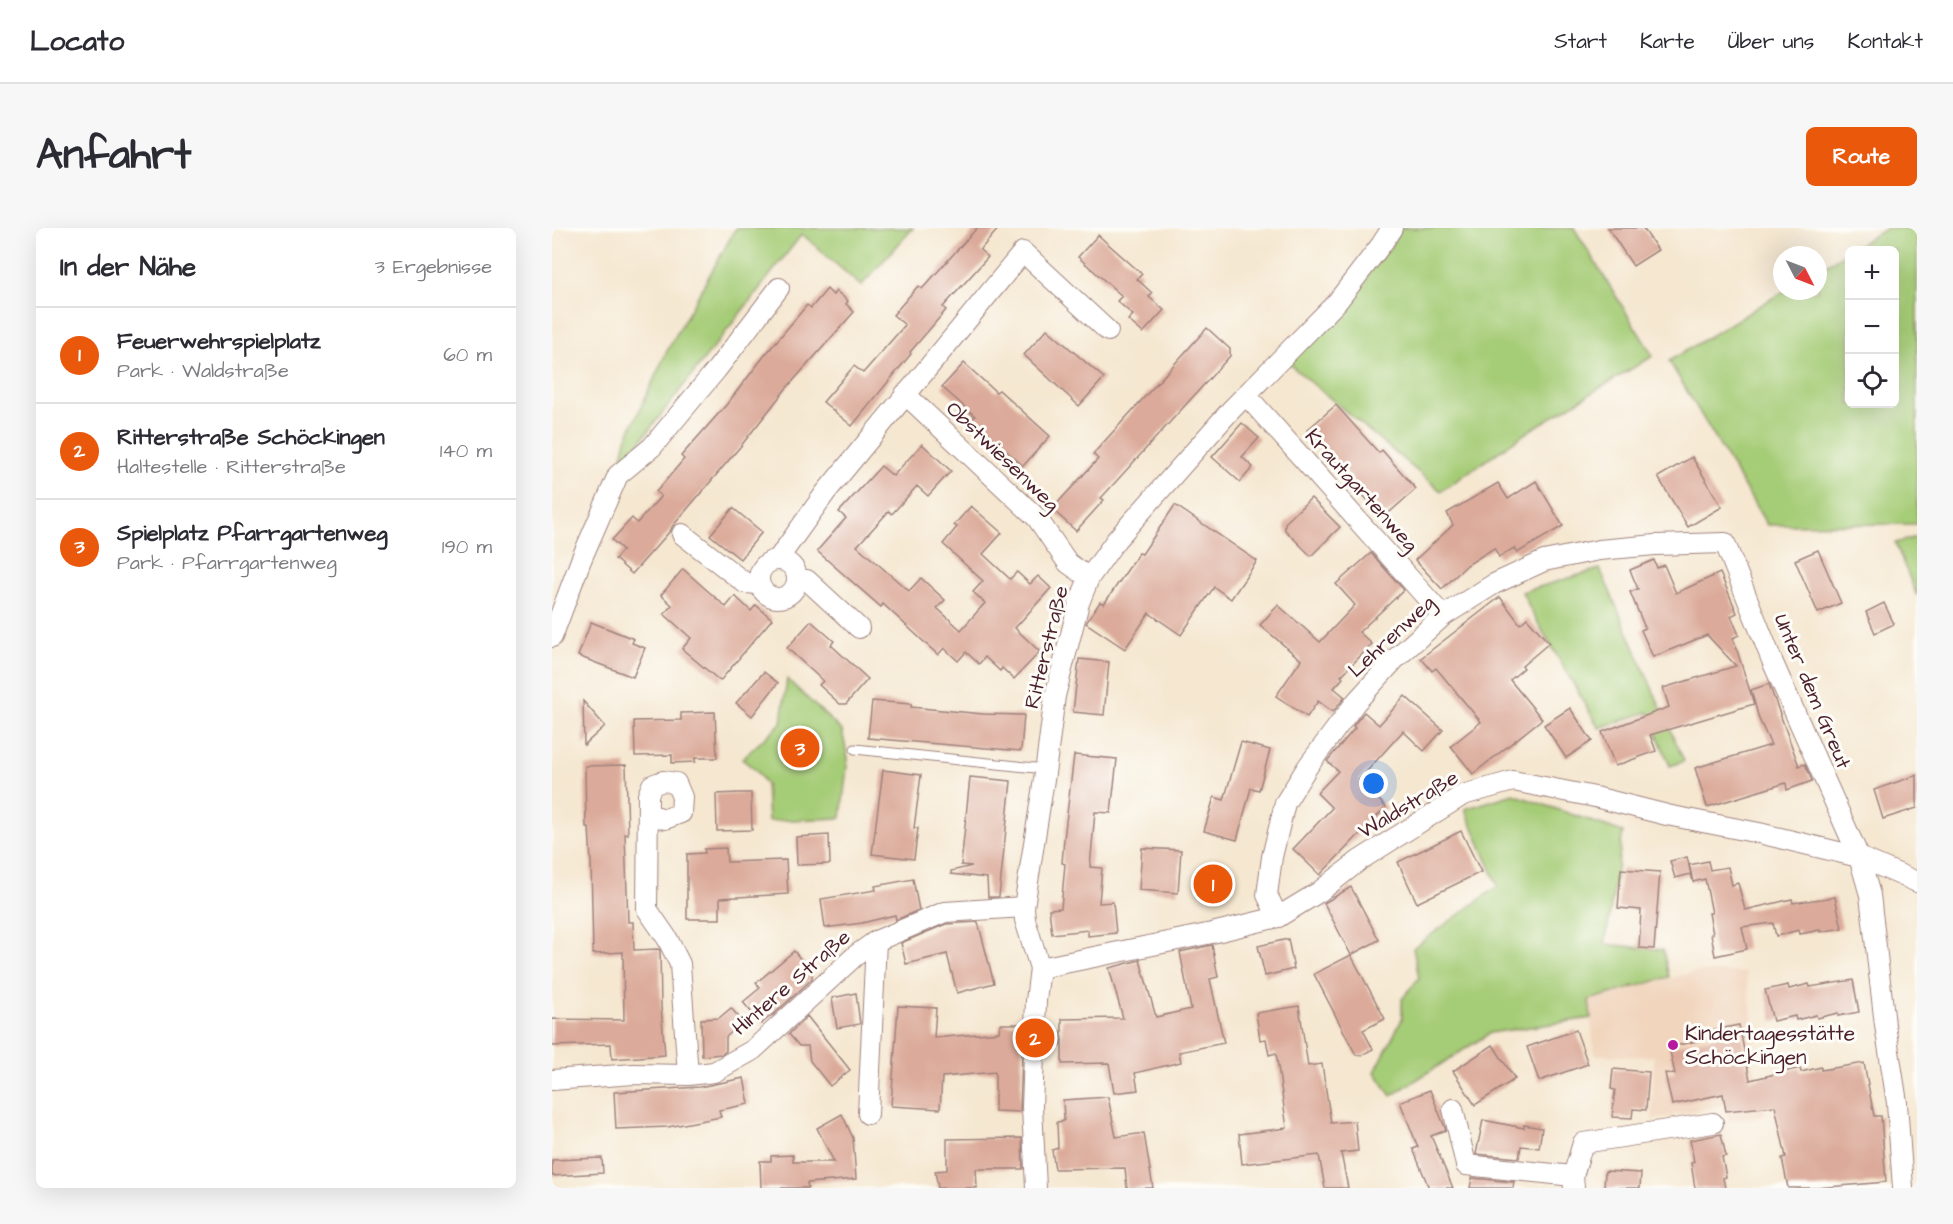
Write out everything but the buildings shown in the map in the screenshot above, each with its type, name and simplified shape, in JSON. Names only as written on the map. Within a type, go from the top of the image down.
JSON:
[{"type":"street","name":"Ritterstraße","points":[[1036,1188],[1032,1107],[1036,1001],[1040,968],[1024,907],[1055,696],[1079,603],[1089,578],[1116,540],[1230,411],[1337,302],[1392,228]]},
{"type":"street","points":[[778,559],[826,492],[1023,252],[1108,332]]},
{"type":"street","points":[[552,638],[581,560],[618,475],[652,447],[717,369],[779,288]]},
{"type":"street","name":"Obstwiesenweg","points":[[905,394],[1037,518],[1068,563],[1089,578]]},
{"type":"street","name":"Krautgartenweg","points":[[1246,395],[1443,616]]},
{"type":"street","points":[[682,534],[745,583],[759,584]]},
{"type":"street","name":"Lehrenweg","points":[[1278,917],[1267,895],[1272,857],[1285,802],[1308,766],[1356,702],[1395,659],[1443,616],[1494,584],[1544,561],[1599,550],[1655,545],[1725,543]]},
{"type":"street","name":"Unter dem Greut","points":[[1725,543],[1773,663],[1859,857],[1870,895],[1885,1025],[1897,1103],[1903,1188]]},
{"type":"street","points":[[778,559],[794,568],[797,581],[792,592],[782,598],[765,594],[758,578],[762,567],[778,559]]},
{"type":"street","points":[[797,581],[807,580],[860,628]]},
{"type":"street","name":"Waldstraße","points":[[1040,968],[1212,933],[1278,917],[1319,892],[1360,860],[1463,795],[1513,781],[1595,797],[1689,820],[1759,832],[1859,857],[1917,882]]},
{"type":"street","points":[[648,814],[647,909],[667,938],[680,964],[688,1075]]},
{"type":"street","name":"Hintere Straße","points":[[552,1080],[634,1074],[688,1075],[714,1072],[753,1050],[855,956],[876,941],[945,912],[1024,907]]},
{"type":"street","points":[[868,1114],[876,941]]},
{"type":"street","points":[[1453,1109],[1466,1165],[1574,1182],[1583,1143],[1713,1123]]},
{"type":"lane","points":[[855,749],[1045,770]]},
{"type":"shaded area","name":"Kindertagesstätte Schöckingen","points":[[1694,972],[1746,972],[1755,1038],[1751,1052],[1765,1115],[1729,1121],[1725,1104],[1652,1120],[1654,1057],[1595,1055],[1588,1000]]},
{"type":"green space","points":[[736,228],[913,228],[861,286],[802,234],[628,457],[618,475],[626,439],[667,351]]},
{"type":"green space","points":[[1402,228],[1574,228],[1653,356],[1532,429],[1441,491],[1288,363],[1388,250]]},
{"type":"green space","points":[[1887,228],[1917,228],[1917,524],[1767,525],[1669,361],[1773,298],[1773,300],[1827,300],[1827,264],[1845,253],[1845,408],[1899,408],[1899,246],[1857,246]]},
{"type":"green space","points":[[1917,537],[1917,596],[1895,543]]},
{"type":"green space","points":[[1600,569],[1684,761],[1670,766],[1648,712],[1599,728],[1522,592]]},
{"type":"green space","points":[[787,679],[842,731],[848,758],[841,818],[768,821],[766,785],[757,771],[742,759],[781,723]]},
{"type":"green space","points":[[1513,794],[1623,832],[1605,944],[1663,950],[1669,977],[1589,1000],[1591,1018],[1490,1033],[1391,1096],[1375,1072],[1402,1019],[1402,999],[1419,978],[1413,948],[1498,886],[1465,809]]},
{"type":"place","name":"Spielplatz Pfarrgartenweg","points":[[800,748]]},
{"type":"place","name":"Feuerwehrspielplatz","points":[[1213,884]]},
{"type":"place","name":"Ritterstraße Schöckingen","points":[[1035,1038]]},
{"type":"place","name":"Kindertagesstätte Schöckingen","points":[[1673,1045]]}]
